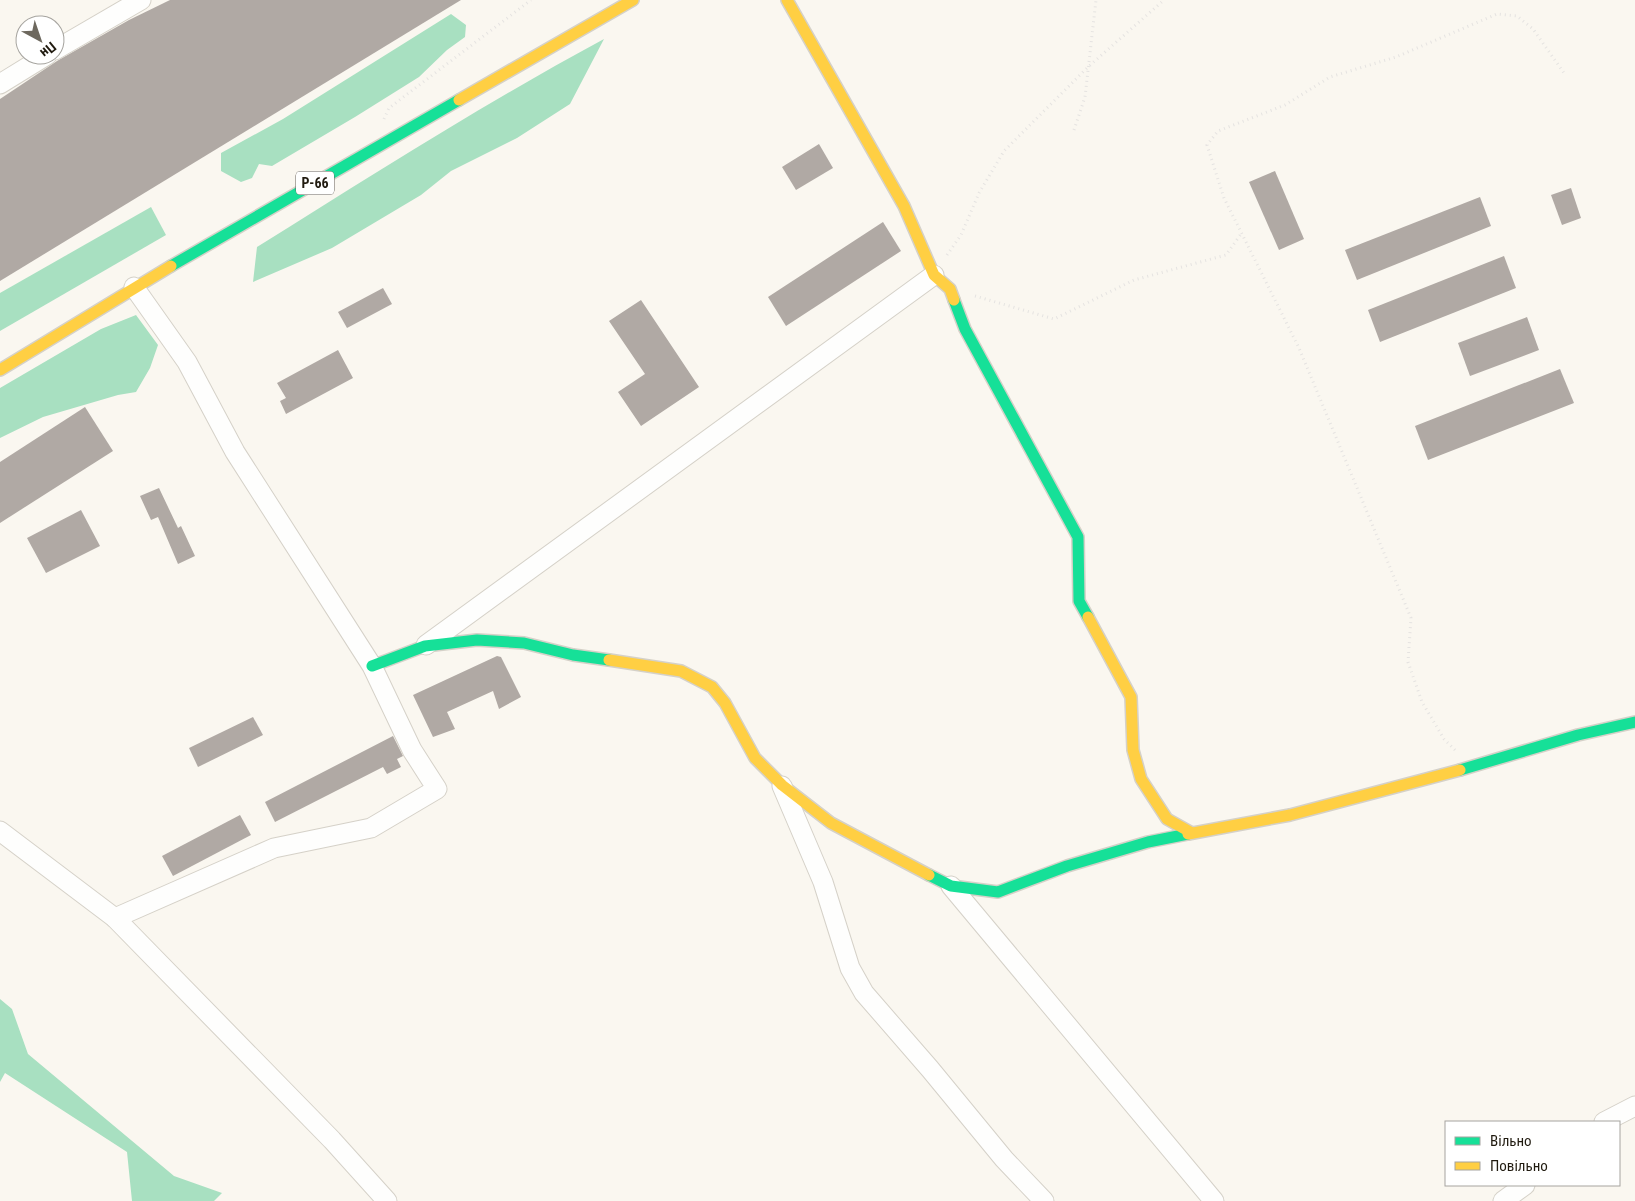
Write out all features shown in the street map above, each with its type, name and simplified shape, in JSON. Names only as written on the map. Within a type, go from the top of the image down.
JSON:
[{"type":"street","points":[[65,44],[141,0]]},
{"type":"street","name":"Р-66","points":[[0,370],[134,287],[633,0]]},
{"type":"street","points":[[788,0],[904,206],[934,275],[950,288],[965,330],[1078,537],[1079,601],[1131,697],[1133,750],[1141,779],[1167,818],[1192,833]]},
{"type":"street","points":[[0,84],[31,65]]},
{"type":"street","points":[[425,646],[934,275]]},
{"type":"street","points":[[115,918],[274,848],[371,828],[437,789],[412,750],[372,666],[235,452],[187,362],[134,287]]},
{"type":"street","points":[[372,666],[425,646],[477,640],[524,643],[573,655],[681,672],[712,687],[726,703],[755,758],[782,785],[831,823],[950,886],[998,892],[1067,866],[1148,842],[1290,815],[1470,767],[1578,735],[1635,722]]},
{"type":"street","points":[[782,785],[823,882],[850,968],[864,993],[1004,1159],[1044,1201]]},
{"type":"street","points":[[0,831],[115,918],[332,1140],[387,1201]]},
{"type":"street","points":[[950,886],[1214,1201]]},
{"type":"street","points":[[1606,1121],[1635,1106]]},
{"type":"street","points":[[1503,1201],[1524,1186]]},
{"type":"path","points":[[382,125],[389,108],[531,0]]},
{"type":"path","points":[[1074,130],[1085,97],[1096,0]]},
{"type":"path","points":[[934,275],[960,235],[979,193],[1004,151],[1088,67],[1164,0]]},
{"type":"path","points":[[1470,767],[1444,739],[1422,702],[1408,662],[1411,618],[1299,348],[1224,198],[1207,145],[1218,131],[1286,105],[1330,77],[1396,57],[1497,14],[1517,16],[1533,29],[1564,73]]},
{"type":"path","points":[[950,288],[1054,319],[1134,280],[1226,255],[1241,233]]},
{"type":"green space","points":[[451,14],[466,25],[465,37],[447,50],[419,77],[272,166],[259,164],[252,178],[241,182],[221,171],[221,153],[283,119]]},
{"type":"green space","points":[[604,39],[570,104],[517,138],[451,171],[421,195],[332,248],[253,282],[257,247],[472,114]]},
{"type":"green space","points":[[151,207],[166,235],[0,331],[0,293]]},
{"type":"green space","points":[[136,315],[158,345],[150,368],[136,392],[118,395],[43,417],[0,438],[0,388],[101,329]]},
{"type":"green space","points":[[0,999],[12,1009],[28,1054],[174,1176],[222,1193],[214,1201],[132,1201],[127,1152],[5,1073],[0,1082]]},
{"type":"building","points":[[170,0],[461,0],[0,281],[0,99],[51,65],[65,65],[65,56],[129,20]]},
{"type":"building","points":[[819,144],[833,168],[796,190],[782,167]]},
{"type":"building","points":[[1275,171],[1304,239],[1279,250],[1249,182]]},
{"type":"building","points":[[1571,188],[1581,218],[1562,225],[1551,195]]},
{"type":"building","points":[[1480,197],[1491,226],[1357,280],[1345,250]]},
{"type":"building","points":[[883,222],[901,251],[786,326],[768,297]]},
{"type":"building","points":[[1504,256],[1516,288],[1380,342],[1368,310]]},
{"type":"building","points":[[383,288],[392,304],[347,328],[338,312]]},
{"type":"building","points":[[641,300],[699,387],[641,426],[618,392],[645,374],[609,321]]},
{"type":"building","points":[[1527,317],[1539,350],[1470,376],[1458,343]]},
{"type":"building","points":[[338,350],[353,378],[286,414],[280,401],[286,398],[277,383]]},
{"type":"building","points":[[1560,369],[1574,403],[1428,460],[1415,426]]},
{"type":"building","points":[[85,407],[113,451],[0,523],[0,462]]},
{"type":"building","points":[[159,488],[178,528],[181,526],[195,556],[178,564],[158,517],[151,520],[140,496]]},
{"type":"building","points":[[81,510],[100,546],[46,573],[27,538]]},
{"type":"building","points":[[497,656],[501,657],[521,697],[499,709],[493,691],[447,712],[455,729],[433,737],[413,695]]},
{"type":"building","points":[[253,717],[263,735],[198,767],[189,748]]},
{"type":"building","points":[[393,736],[403,756],[397,759],[401,767],[387,774],[383,767],[275,822],[265,802]]},
{"type":"building","points":[[240,815],[251,835],[173,876],[162,856]]},
{"type":"traffic: fast","points":[[171,266],[459,100]]},
{"type":"traffic: fast","points":[[954,300],[965,329],[1078,537],[1079,601],[1088,617]]},
{"type":"traffic: fast","points":[[372,666],[425,646],[477,640],[524,643],[573,655],[609,660]]},
{"type":"traffic: fast","points":[[1460,770],[1578,735],[1635,722]]},
{"type":"traffic: fast","points":[[929,875],[951,886],[998,892],[1067,866],[1148,842],[1188,834]]},
{"type":"traffic: slow","points":[[459,100],[633,0]]},
{"type":"traffic: slow","points":[[787,0],[904,206],[934,275],[950,289],[954,300]]},
{"type":"traffic: slow","points":[[0,370],[171,266]]},
{"type":"traffic: slow","points":[[1088,617],[1131,697],[1133,750],[1141,779],[1167,819],[1192,833]]},
{"type":"traffic: slow","points":[[609,660],[681,671],[712,687],[725,703],[755,758],[782,785],[831,823],[929,875]]},
{"type":"traffic: slow","points":[[1188,834],[1290,815],[1460,770]]}]
